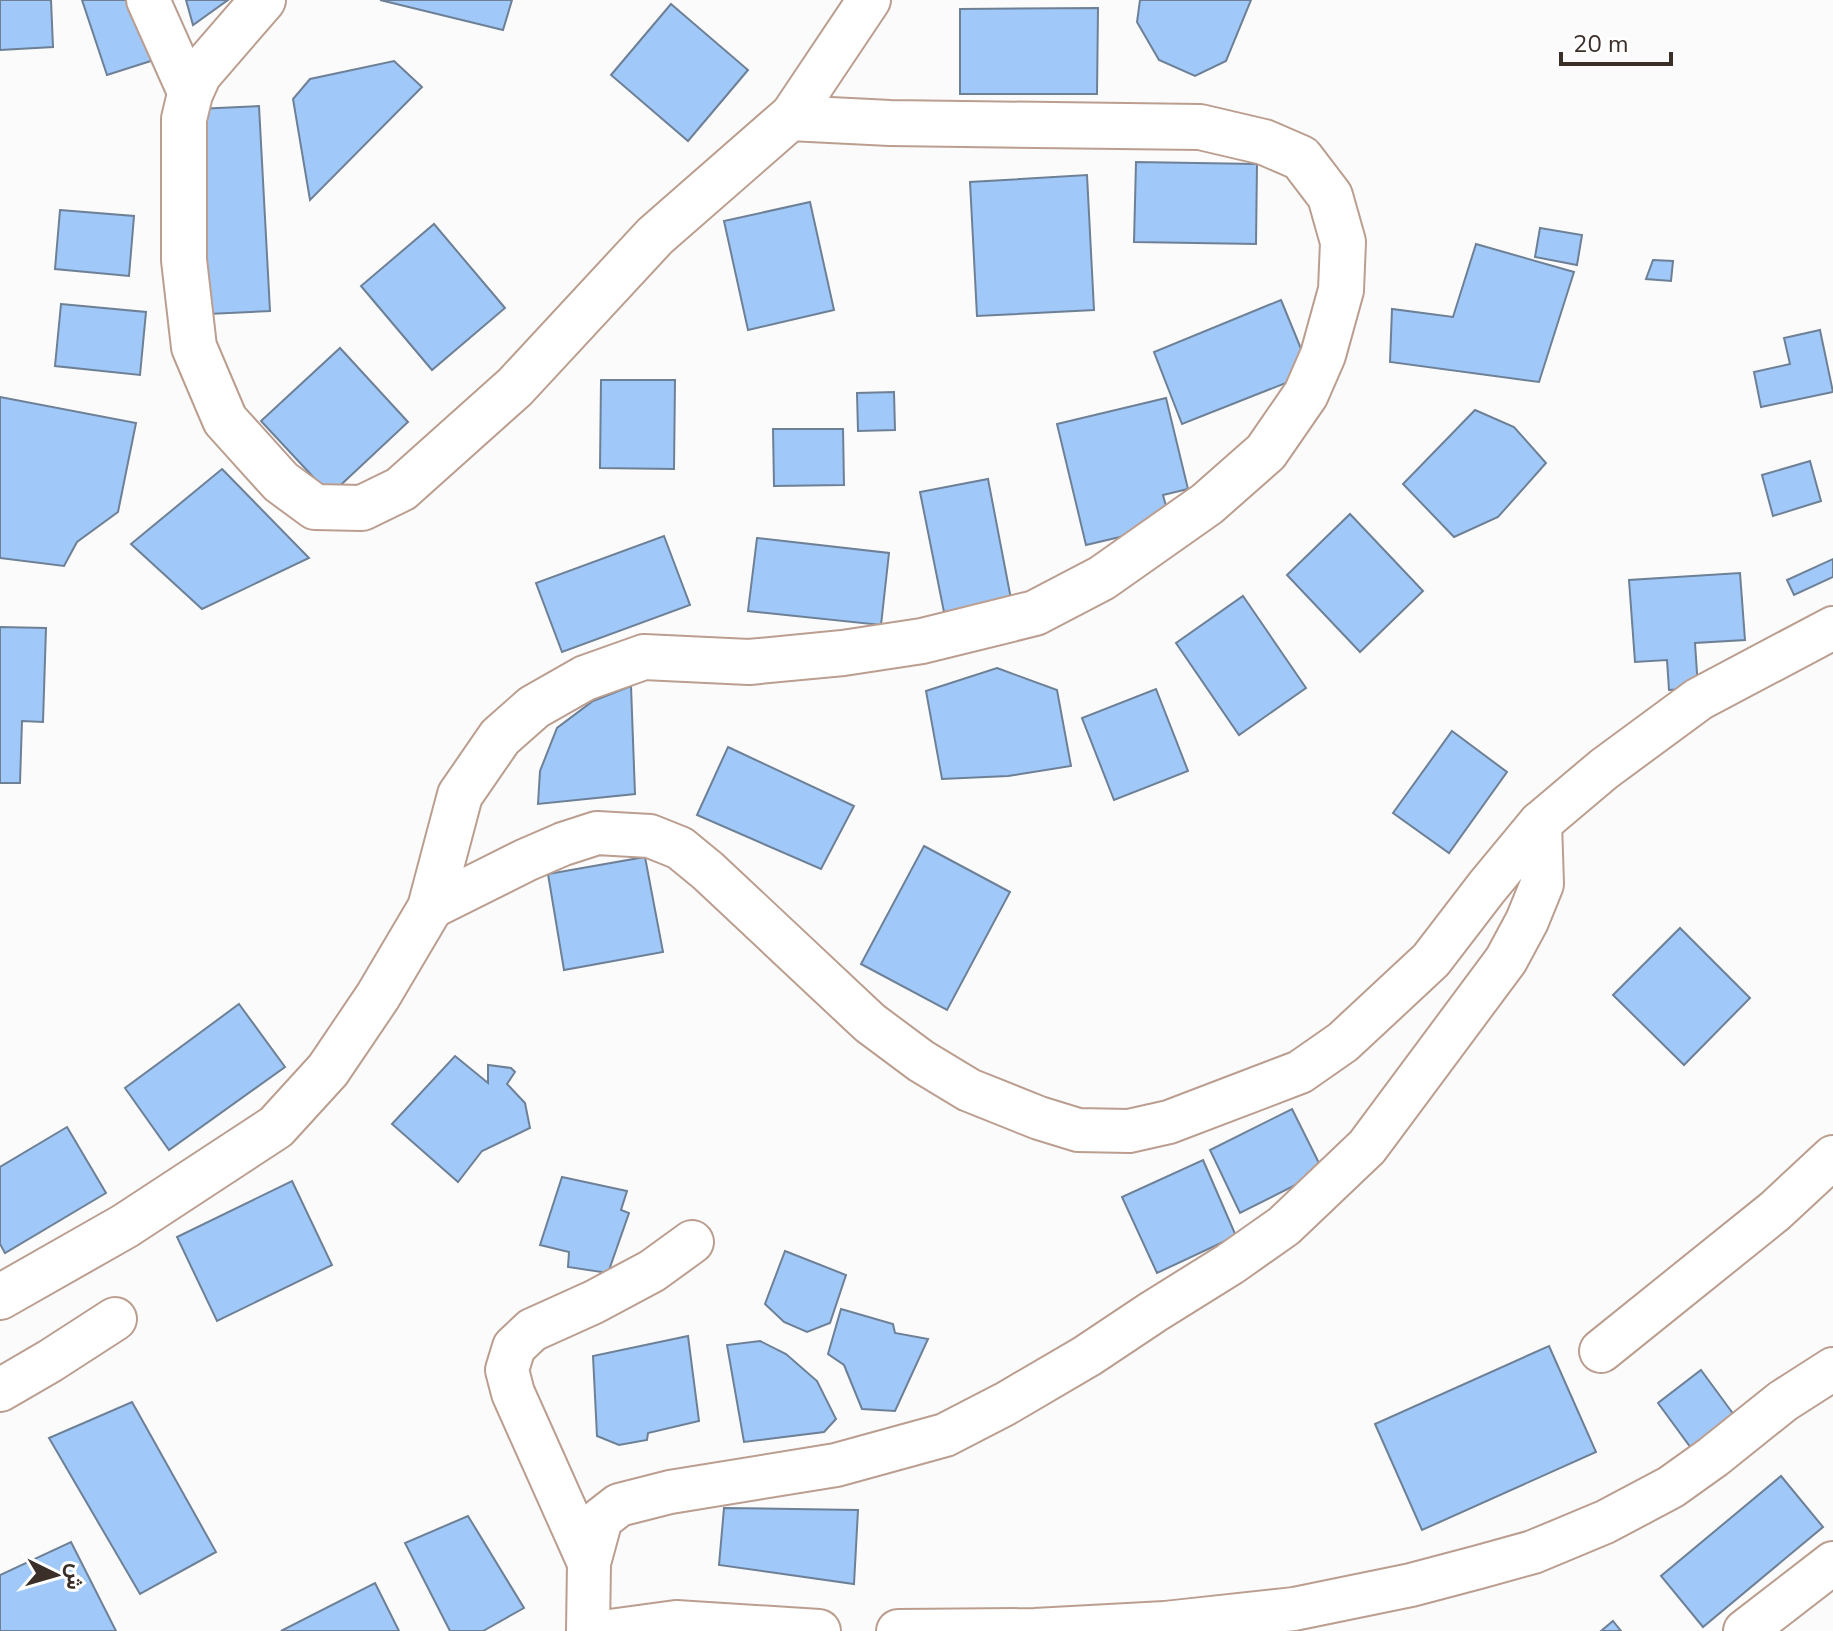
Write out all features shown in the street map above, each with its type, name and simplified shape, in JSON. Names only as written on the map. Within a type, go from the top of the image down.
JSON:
[{"type":"street","points":[[148,0],[190,94]]},
{"type":"street","points":[[263,0],[199,74],[184,119],[184,260],[194,347],[225,420],[281,482],[315,507],[362,508],[401,489],[515,387],[655,236],[790,118],[869,0]]},
{"type":"street","points":[[0,1297],[125,1226],[276,1127],[328,1070],[378,996],[430,908],[460,795],[500,737],[534,707],[585,678],[644,657],[749,662],[843,653],[922,641],[1035,613],[1102,578],[1207,504],[1266,452],[1306,394],[1323,355],[1341,290],[1343,242],[1330,196],[1301,158],[1264,142],[1200,127],[890,123],[790,118]]},
{"type":"street","points":[[430,908],[563,844],[597,833],[650,836],[680,848],[708,871],[870,1023],[921,1061],[969,1090],[1039,1118],[1078,1130],[1129,1131],[1169,1122],[1300,1072],[1343,1042],[1431,960],[1540,823],[1604,769],[1699,699],[1833,628]]},
{"type":"street","points":[[588,1631],[589,1563],[601,1519],[619,1505],[670,1492],[836,1465],[945,1435],[1087,1356],[1284,1226],[1367,1147],[1506,960],[1542,884],[1540,823]]},
{"type":"street","points":[[1601,1351],[1775,1211],[1833,1157]]},
{"type":"street","points":[[589,1563],[513,1393],[507,1370],[514,1347],[532,1330],[652,1271],[692,1242]]},
{"type":"street","points":[[0,1390],[115,1319]]},
{"type":"street","points":[[898,1631],[1079,1628],[1165,1623],[1294,1609],[1411,1585],[1533,1552],[1605,1522],[1671,1487],[1783,1401],[1833,1369]]},
{"type":"street","points":[[1745,1631],[1833,1563]]},
{"type":"street","points":[[610,1631],[676,1622],[819,1631]]},
{"type":"building","points":[[0,0],[51,0],[53,47],[0,50]]},
{"type":"building","points":[[82,0],[138,0],[157,59],[107,75]]},
{"type":"building","points":[[186,0],[228,0],[193,25]]},
{"type":"building","points":[[380,0],[512,0],[503,30]]},
{"type":"building","points":[[1140,0],[1251,0],[1226,61],[1195,76],[1159,60],[1137,22]]},
{"type":"building","points":[[671,4],[748,70],[688,141],[611,75]]},
{"type":"building","points":[[1098,8],[1097,94],[960,94],[960,9]]},
{"type":"building","points":[[394,61],[422,87],[310,200],[293,99],[310,79]]},
{"type":"building","points":[[259,106],[270,311],[208,314],[197,109]]},
{"type":"building","points":[[1136,162],[1257,164],[1256,244],[1134,242]]},
{"type":"building","points":[[1087,175],[1094,310],[977,316],[970,182]]},
{"type":"building","points":[[810,202],[834,310],[748,330],[724,221]]},
{"type":"building","points":[[60,210],[134,216],[129,276],[55,269]]},
{"type":"building","points":[[434,224],[505,308],[432,370],[361,286]]},
{"type":"building","points":[[1540,228],[1582,235],[1577,265],[1535,257]]},
{"type":"building","points":[[1476,244],[1574,272],[1539,382],[1390,362],[1392,309],[1453,317]]},
{"type":"building","points":[[1653,260],[1673,261],[1671,281],[1646,279]]},
{"type":"building","points":[[1281,300],[1311,373],[1182,424],[1154,352]]},
{"type":"building","points":[[61,304],[146,312],[140,375],[55,366]]},
{"type":"building","points":[[1820,330],[1833,392],[1761,407],[1754,372],[1790,364],[1784,338]]},
{"type":"building","points":[[340,348],[408,422],[330,495],[261,421]]},
{"type":"building","points":[[601,380],[675,380],[674,469],[600,468]]},
{"type":"building","points":[[894,392],[895,430],[858,431],[857,393]]},
{"type":"building","points":[[0,397],[136,423],[118,512],[77,542],[64,566],[0,558]]},
{"type":"building","points":[[1166,398],[1188,489],[1163,495],[1171,525],[1086,545],[1057,424]]},
{"type":"building","points":[[1475,410],[1514,427],[1546,463],[1498,517],[1454,537],[1403,484]]},
{"type":"building","points":[[773,429],[843,429],[844,485],[774,486]]},
{"type":"building","points":[[1810,461],[1821,501],[1773,516],[1762,475]]},
{"type":"building","points":[[222,469],[309,558],[202,609],[131,544]]},
{"type":"building","points":[[988,479],[1011,599],[944,612],[920,492]]},
{"type":"building","points":[[1350,514],[1423,591],[1360,652],[1287,575]]},
{"type":"building","points":[[664,536],[690,605],[562,652],[536,583]]},
{"type":"building","points":[[757,538],[889,553],[881,625],[748,611]]},
{"type":"building","points":[[1833,559],[1833,577],[1794,595],[1787,580]]},
{"type":"building","points":[[1740,573],[1745,640],[1695,643],[1698,688],[1669,690],[1667,660],[1635,662],[1629,580]]},
{"type":"building","points":[[1243,596],[1306,688],[1239,735],[1176,643]]},
{"type":"building","points":[[0,627],[46,628],[43,722],[22,721],[20,783],[0,783]]},
{"type":"building","points":[[997,668],[1057,690],[1071,766],[1008,776],[942,779],[926,691]]},
{"type":"building","points":[[631,686],[635,794],[538,804],[540,771],[557,728],[593,701]]},
{"type":"building","points":[[1156,689],[1188,771],[1114,800],[1082,718]]},
{"type":"building","points":[[1452,731],[1507,772],[1449,853],[1393,813]]},
{"type":"building","points":[[728,747],[854,806],[821,869],[697,815]]},
{"type":"building","points":[[924,846],[1010,892],[947,1010],[861,964]]},
{"type":"building","points":[[645,857],[663,952],[564,970],[548,874]]},
{"type":"building","points":[[1680,928],[1750,998],[1684,1065],[1613,995]]},
{"type":"building","points":[[239,1004],[285,1067],[169,1150],[125,1088]]},
{"type":"building","points":[[455,1056],[488,1083],[488,1065],[511,1068],[515,1072],[507,1084],[525,1103],[530,1128],[482,1151],[458,1182],[392,1124]]},
{"type":"building","points":[[1292,1109],[1323,1171],[1240,1213],[1210,1150]]},
{"type":"building","points":[[67,1127],[106,1193],[5,1253],[0,1244],[0,1167]]},
{"type":"building","points":[[1203,1160],[1236,1236],[1157,1273],[1122,1197]]},
{"type":"building","points":[[562,1177],[627,1191],[621,1210],[629,1213],[608,1273],[568,1267],[569,1252],[540,1245]]},
{"type":"building","points":[[292,1181],[332,1265],[217,1321],[177,1237]]},
{"type":"building","points":[[785,1251],[846,1275],[830,1323],[807,1332],[784,1322],[765,1304]]},
{"type":"building","points":[[841,1309],[893,1324],[895,1333],[928,1339],[895,1411],[862,1409],[844,1365],[828,1354]]},
{"type":"building","points":[[688,1336],[699,1421],[648,1433],[647,1440],[619,1445],[597,1436],[593,1356]]},
{"type":"building","points":[[760,1341],[786,1354],[817,1381],[836,1419],[824,1432],[744,1442],[727,1345]]},
{"type":"building","points":[[1549,1346],[1596,1452],[1422,1530],[1375,1424]]},
{"type":"building","points":[[1701,1370],[1737,1419],[1694,1452],[1658,1403]]},
{"type":"building","points":[[132,1402],[216,1552],[140,1594],[49,1438]]},
{"type":"building","points":[[1781,1476],[1823,1527],[1703,1627],[1661,1576]]},
{"type":"building","points":[[724,1508],[858,1510],[854,1584],[719,1565]]},
{"type":"building","points":[[468,1516],[524,1608],[483,1631],[450,1631],[405,1543]]},
{"type":"building","points":[[71,1542],[116,1631],[0,1631],[0,1575]]},
{"type":"building","points":[[375,1583],[399,1631],[281,1631]]},
{"type":"building","points":[[1613,1621],[1621,1631],[1601,1631]]}]
